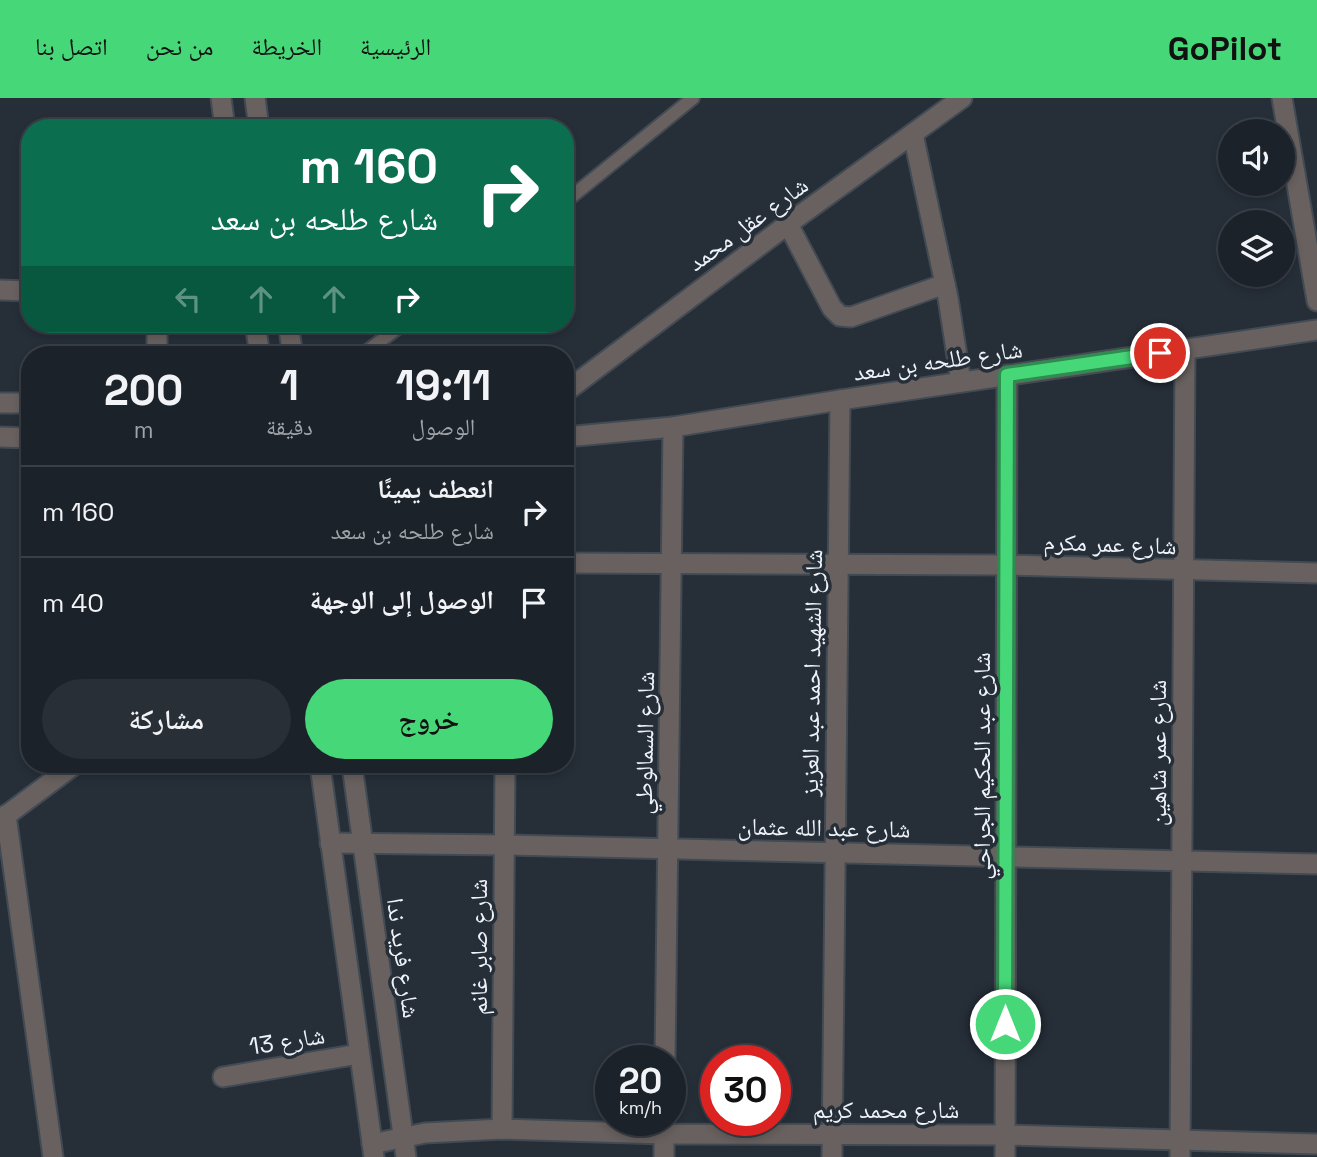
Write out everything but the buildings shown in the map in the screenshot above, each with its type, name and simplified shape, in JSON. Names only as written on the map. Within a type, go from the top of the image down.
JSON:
[{"type":"street","points":[[220,98],[224,119]]},
{"type":"street","points":[[255,98],[258,119]]},
{"type":"street","name":"شارع عقل محمد","points":[[574,385],[788,224],[962,98]]},
{"type":"street","points":[[1282,98],[1313,251],[1317,301]]},
{"type":"street","points":[[913,134],[945,284],[961,382]]},
{"type":"street","points":[[788,224],[832,308],[840,316],[851,317],[945,284]]},
{"type":"street","points":[[0,290],[21,291]]},
{"type":"street","name":"شارع طلحه بن سعد","points":[[574,436],[673,427],[1317,330]]},
{"type":"street","name":"شارع عمر شاهين","points":[[1180,1149],[1185,349]]},
{"type":"street","name":"شارع عبد الحكيم الجراحي","points":[[1005,1157],[1007,375]]},
{"type":"street","name":"شارع الشهيد احمد عبد العزيز","points":[[832,1157],[840,400]]},
{"type":"street","points":[[0,404],[21,403]]},
{"type":"street","name":"شارع السمالوطي","points":[[665,1045],[673,427]]},
{"type":"street","points":[[0,437],[21,438]]},
{"type":"street","name":"شارع عمر مكرم","points":[[574,563],[1007,565],[1317,573]]},
{"type":"street","points":[[53,1157],[3,817],[63,773]]},
{"type":"street","points":[[321,773],[373,1150]]},
{"type":"street","name":"شارع فريد ندا","points":[[353,773],[406,1157]]},
{"type":"street","name":"شارع صابر غانم","points":[[502,1129],[505,773]]},
{"type":"street","name":"شارع عبد الله عثمان","points":[[330,844],[505,845],[1317,864]]},
{"type":"street","name":"شارع 13","points":[[223,1077],[359,1054]]},
{"type":"street","name":"شارع محمد كريم","points":[[373,1150],[403,1137],[447,1130],[595,1128]]},
{"type":"street","name":"شارع محمد كريم","points":[[686,1128],[832,1135],[1005,1135],[1180,1149],[1317,1144]]},
{"type":"street","points":[[664,1136],[664,1157]]},
{"type":"lane","points":[[574,195],[693,98]]},
{"type":"lane","points":[[374,346],[391,333]]},
{"type":"route","points":[[1005,1024],[1007,375],[1160,353]]}]
